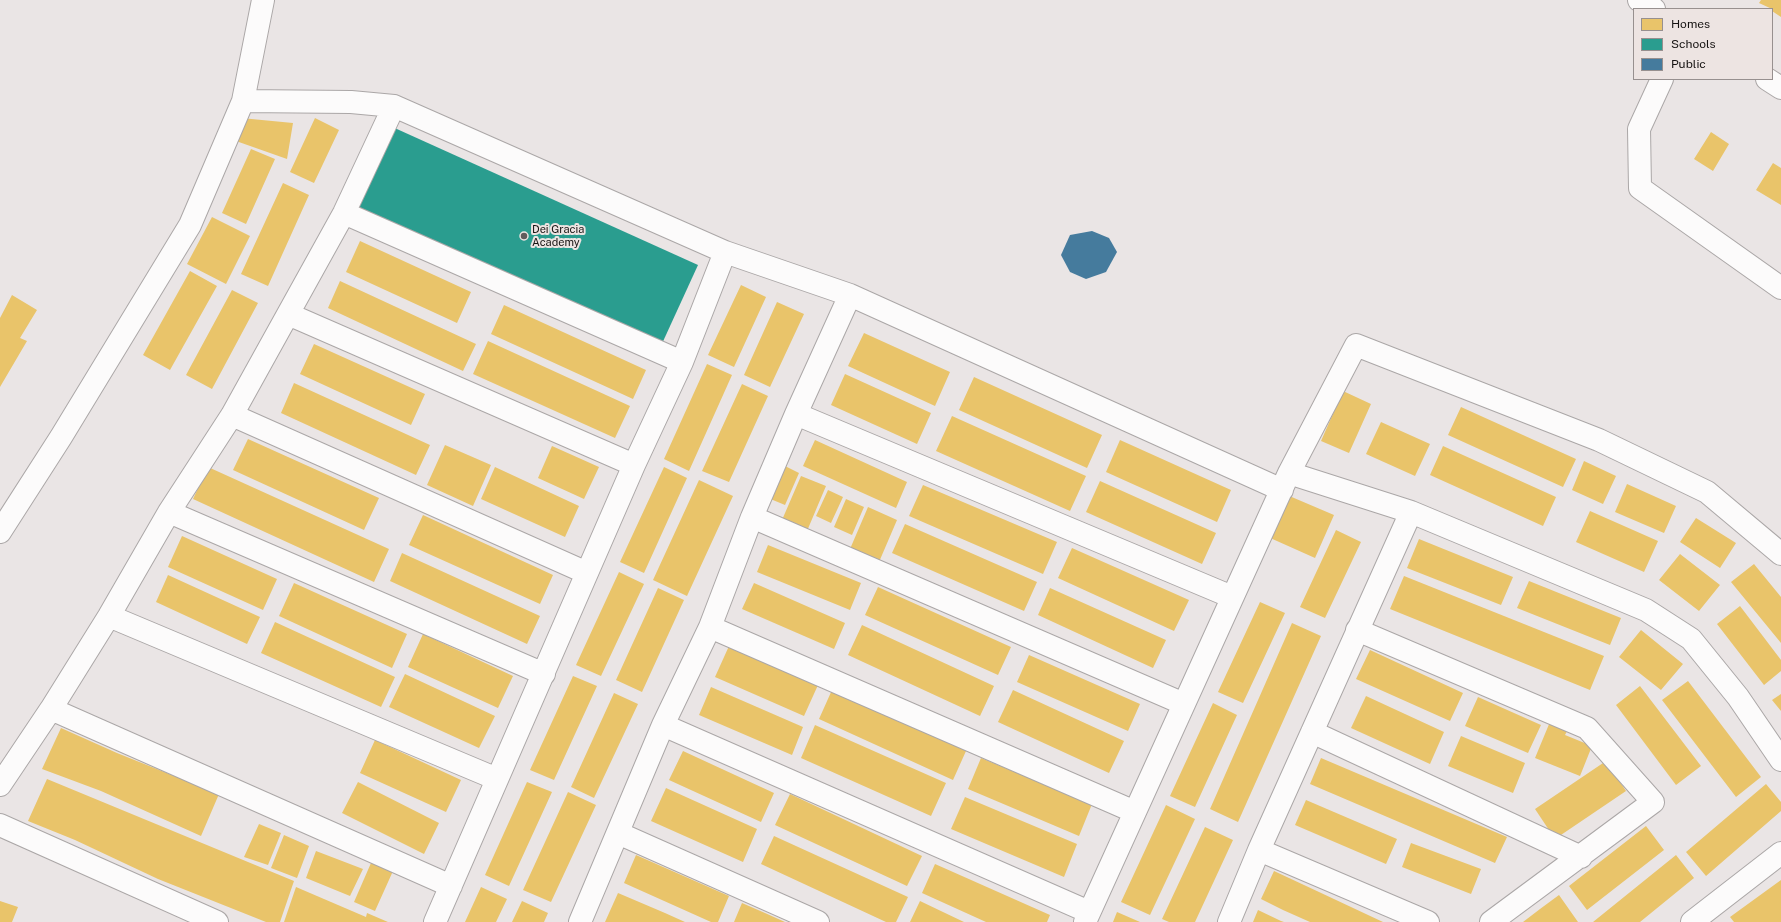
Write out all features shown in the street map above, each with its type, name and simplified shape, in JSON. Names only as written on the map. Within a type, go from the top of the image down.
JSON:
[{"type":"street","points":[[0,532],[61,437],[190,225],[244,100],[263,0]]},
{"type":"street","points":[[1639,0],[1652,8]]},
{"type":"street","points":[[1662,80],[1639,129],[1640,188],[1781,288]]},
{"type":"street","points":[[1768,80],[1781,88]]},
{"type":"street","points":[[244,100],[351,102],[394,106],[725,252],[850,295],[1286,482],[1411,512],[1646,610],[1691,639],[1738,697],[1781,760]]},
{"type":"street","points":[[0,785],[51,709],[109,616],[169,512],[232,415],[344,213],[394,106]]},
{"type":"street","points":[[344,213],[682,362]]},
{"type":"street","points":[[435,922],[634,465],[682,362],[725,252]]},
{"type":"street","points":[[580,922],[663,725],[710,627],[752,517],[796,414],[850,295]]},
{"type":"street","points":[[288,314],[634,465]]},
{"type":"street","points":[[663,725],[1087,917],[1232,596],[1286,482],[1356,345],[1599,440],[1707,492],[1781,554]]},
{"type":"street","points":[[796,414],[1232,596]]},
{"type":"street","points":[[232,415],[587,573]]},
{"type":"street","points":[[169,512],[544,674]]},
{"type":"street","points":[[1229,922],[1259,850],[1411,512]]},
{"type":"street","points":[[752,517],[1184,704]]},
{"type":"street","points":[[109,616],[496,779]]},
{"type":"street","points":[[710,627],[1135,812]]},
{"type":"street","points":[[1357,630],[1587,728],[1653,802],[1492,922]]},
{"type":"street","points":[[51,709],[451,886]]},
{"type":"street","points":[[1312,732],[1581,857]]},
{"type":"street","points":[[0,825],[218,922]]},
{"type":"street","points":[[618,833],[818,922]]},
{"type":"street","points":[[1259,850],[1428,922]]},
{"type":"street","points":[[1692,922],[1781,853]]},
{"type":"building: Homes","points":[[1761,0],[1781,0],[1781,17],[1773,12],[1773,8],[1759,3]]},
{"type":"building: Homes","points":[[241,118],[293,123],[287,159],[236,141]]},
{"type":"building: Homes","points":[[315,118],[339,130],[314,183],[290,172]]},
{"type":"building: Homes","points":[[1711,132],[1729,144],[1713,171],[1694,159]]},
{"type":"building: Homes","points":[[251,149],[275,159],[246,224],[222,213]]},
{"type":"building: Homes","points":[[1773,163],[1781,168],[1781,205],[1756,190]]},
{"type":"building: Homes","points":[[283,183],[309,195],[268,286],[241,274]]},
{"type":"building: Homes","points":[[212,217],[250,236],[226,284],[187,264]]},
{"type":"building: Homes","points":[[360,241],[471,292],[457,323],[346,272]]},
{"type":"building: Homes","points":[[190,271],[217,286],[170,370],[143,355]]},
{"type":"building: Homes","points":[[340,281],[476,344],[463,371],[328,308]]},
{"type":"building: Homes","points":[[741,285],[766,297],[734,367],[708,355]]},
{"type":"building: Homes","points":[[232,290],[258,303],[212,389],[186,375]]},
{"type":"building: Homes","points":[[12,295],[37,310],[20,338],[27,341],[0,387],[0,318]]},
{"type":"building: Homes","points":[[777,302],[804,314],[770,387],[744,375]]},
{"type":"building: Homes","points":[[504,305],[646,370],[633,399],[491,334]]},
{"type":"building: Homes","points":[[864,333],[950,372],[935,406],[848,366]]},
{"type":"building: Homes","points":[[488,341],[630,406],[615,438],[473,374]]},
{"type":"building: Homes","points":[[314,344],[425,394],[411,425],[300,374]]},
{"type":"building: Homes","points":[[707,364],[732,375],[689,471],[664,459]]},
{"type":"building: Homes","points":[[845,374],[931,413],[917,444],[831,405]]},
{"type":"building: Homes","points":[[974,377],[1102,435],[1087,468],[959,410]]},
{"type":"building: Homes","points":[[294,383],[430,445],[416,475],[281,413]]},
{"type":"building: Homes","points":[[742,384],[768,396],[729,482],[702,471]]},
{"type":"building: Homes","points":[[1343,391],[1371,404],[1349,453],[1321,441]]},
{"type":"building: Homes","points":[[1461,407],[1576,459],[1563,487],[1448,435]]},
{"type":"building: Homes","points":[[952,416],[1086,476],[1070,511],[936,451]]},
{"type":"building: Homes","points":[[1381,422],[1430,444],[1415,476],[1366,454]]},
{"type":"building: Homes","points":[[248,439],[379,498],[364,530],[233,470]]},
{"type":"building: Homes","points":[[815,440],[907,482],[896,508],[803,466]]},
{"type":"building: Homes","points":[[1120,440],[1231,490],[1217,522],[1106,472]]},
{"type":"building: Homes","points":[[445,445],[491,465],[473,506],[427,485]]},
{"type":"building: Homes","points":[[552,446],[599,467],[584,499],[538,478]]},
{"type":"building: Homes","points":[[1443,446],[1556,497],[1543,526],[1430,475]]},
{"type":"building: Homes","points":[[1584,461],[1616,476],[1603,504],[1572,490]]},
{"type":"building: Homes","points":[[783,465],[799,473],[785,505],[768,498]]},
{"type":"building: Homes","points":[[208,467],[389,549],[374,582],[193,499]]},
{"type":"building: Homes","points":[[495,467],[579,506],[565,537],[481,499]]},
{"type":"building: Homes","points":[[664,467],[687,478],[644,573],[620,562]]},
{"type":"building: Homes","points":[[801,476],[826,486],[807,531],[782,520]]},
{"type":"building: Homes","points":[[699,480],[733,496],[687,596],[653,580]]},
{"type":"building: Homes","points":[[1100,481],[1216,533],[1202,564],[1086,512]]},
{"type":"building: Homes","points":[[1627,484],[1676,506],[1664,533],[1615,512]]},
{"type":"building: Homes","points":[[923,485],[1057,542],[1043,574],[909,516]]},
{"type":"building: Homes","points":[[828,490],[843,497],[831,523],[816,516]]},
{"type":"building: Homes","points":[[1287,495],[1334,515],[1315,558],[1268,537]]},
{"type":"building: Homes","points":[[846,499],[864,507],[852,535],[834,527]]},
{"type":"building: Homes","points":[[868,507],[897,520],[879,562],[850,549]]},
{"type":"building: Homes","points":[[1590,511],[1658,541],[1644,572],[1576,542]]},
{"type":"building: Homes","points":[[423,515],[553,575],[540,604],[409,545]]},
{"type":"building: Homes","points":[[1696,518],[1736,543],[1720,568],[1680,542]]},
{"type":"building: Homes","points":[[905,524],[1037,582],[1024,611],[892,553]]},
{"type":"building: Homes","points":[[1336,530],[1361,542],[1325,618],[1300,607]]},
{"type":"building: Homes","points":[[182,536],[277,579],[263,610],[168,567]]},
{"type":"building: Homes","points":[[1419,539],[1513,577],[1501,605],[1407,568]]},
{"type":"building: Homes","points":[[768,545],[861,583],[850,610],[757,572]]},
{"type":"building: Homes","points":[[1072,548],[1189,600],[1174,631],[1058,578]]},
{"type":"building: Homes","points":[[402,553],[540,616],[527,644],[390,581]]},
{"type":"building: Homes","points":[[1680,554],[1720,585],[1699,611],[1659,580]]},
{"type":"building: Homes","points":[[1754,564],[1781,597],[1781,643],[1731,582]]},
{"type":"building: Homes","points":[[619,572],[644,584],[601,676],[576,665]]},
{"type":"building: Homes","points":[[168,575],[260,617],[247,644],[156,602]]},
{"type":"building: Homes","points":[[1404,576],[1604,656],[1590,690],[1390,609]]},
{"type":"building: Homes","points":[[1529,581],[1621,618],[1610,645],[1517,608]]},
{"type":"building: Homes","points":[[294,583],[407,634],[392,668],[279,616]]},
{"type":"building: Homes","points":[[754,583],[845,623],[834,649],[742,609]]},
{"type":"building: Homes","points":[[878,587],[1011,647],[998,675],[865,615]]},
{"type":"building: Homes","points":[[658,588],[684,600],[642,692],[616,680]]},
{"type":"building: Homes","points":[[1050,588],[1166,640],[1153,668],[1038,615]]},
{"type":"building: Homes","points":[[1260,602],[1285,613],[1243,703],[1218,692]]},
{"type":"building: Homes","points":[[1740,606],[1781,660],[1781,671],[1764,685],[1717,624]]},
{"type":"building: Homes","points":[[275,622],[395,677],[381,707],[261,653]]},
{"type":"building: Homes","points":[[1292,623],[1321,636],[1238,822],[1210,809]]},
{"type":"building: Homes","points":[[862,625],[994,686],[980,716],[848,655]]},
{"type":"building: Homes","points":[[1641,630],[1683,664],[1661,690],[1619,657]]},
{"type":"building: Homes","points":[[423,634],[513,676],[498,708],[408,667]]},
{"type":"building: Homes","points":[[729,646],[818,685],[804,716],[715,677]]},
{"type":"building: Homes","points":[[1370,650],[1463,693],[1450,721],[1356,679]]},
{"type":"building: Homes","points":[[1029,655],[1140,704],[1128,731],[1017,682]]},
{"type":"building: Homes","points":[[405,674],[495,716],[479,748],[389,707]]},
{"type":"building: Homes","points":[[573,676],[597,686],[554,780],[530,770]]},
{"type":"building: Homes","points":[[1688,681],[1761,777],[1736,797],[1662,700]]},
{"type":"building: Homes","points":[[1640,686],[1701,766],[1676,785],[1616,705]]},
{"type":"building: Homes","points":[[711,687],[803,727],[792,755],[699,715]]},
{"type":"building: Homes","points":[[832,690],[966,751],[953,780],[819,719]]},
{"type":"building: Homes","points":[[1013,690],[1124,741],[1109,773],[998,722]]},
{"type":"building: Homes","points":[[614,693],[638,704],[594,798],[571,787]]},
{"type":"building: Homes","points":[[1781,694],[1781,711],[1772,700]]},
{"type":"building: Homes","points":[[1366,696],[1444,732],[1430,764],[1351,728]]},
{"type":"building: Homes","points":[[1478,697],[1541,725],[1528,753],[1465,726]]},
{"type":"building: Homes","points":[[1213,703],[1237,715],[1195,807],[1170,796]]},
{"type":"building: Homes","points":[[1552,717],[1570,725],[1565,735],[1592,746],[1580,776],[1535,758]]},
{"type":"building: Homes","points":[[815,725],[946,783],[931,816],[801,758]]},
{"type":"building: Homes","points":[[61,728],[117,753],[219,794],[201,836],[101,791],[42,769]]},
{"type":"building: Homes","points":[[1461,736],[1525,763],[1513,793],[1448,766]]},
{"type":"building: Homes","points":[[375,740],[461,780],[446,812],[360,773]]},
{"type":"building: Homes","points":[[683,751],[774,793],[761,822],[669,780]]},
{"type":"building: Homes","points":[[981,758],[1092,804],[1079,836],[968,789]]},
{"type":"building: Homes","points":[[1321,758],[1507,837],[1495,863],[1310,784]]},
{"type":"building: Homes","points":[[1606,761],[1626,791],[1555,839],[1535,809]]},
{"type":"building: Homes","points":[[47,779],[294,881],[280,922],[266,922],[158,879],[75,840],[28,821]]},
{"type":"building: Homes","points":[[358,782],[439,823],[424,854],[342,813]]},
{"type":"building: Homes","points":[[527,782],[552,792],[509,886],[485,875]]},
{"type":"building: Homes","points":[[1766,784],[1781,802],[1781,811],[1706,876],[1686,852]]},
{"type":"building: Homes","points":[[666,788],[757,829],[743,862],[651,821]]},
{"type":"building: Homes","points":[[568,792],[596,805],[551,902],[523,890]]},
{"type":"building: Homes","points":[[790,794],[922,856],[907,886],[775,825]]},
{"type":"building: Homes","points":[[965,797],[1077,844],[1064,877],[951,829]]},
{"type":"building: Homes","points":[[1306,800],[1397,839],[1386,864],[1295,825]]},
{"type":"building: Homes","points":[[1166,805],[1195,819],[1150,915],[1121,902]]},
{"type":"building: Homes","points":[[259,824],[281,833],[268,865],[244,857]]},
{"type":"building: Homes","points":[[1646,826],[1664,850],[1587,910],[1569,886]]},
{"type":"building: Homes","points":[[1205,827],[1233,840],[1195,922],[1169,922],[1162,919]]},
{"type":"building: Homes","points":[[284,835],[309,846],[297,878],[271,868]]},
{"type":"building: Homes","points":[[774,836],[908,897],[896,922],[886,922],[761,864]]},
{"type":"building: Homes","points":[[1411,843],[1481,869],[1471,894],[1402,867]]},
{"type":"building: Homes","points":[[316,851],[363,869],[350,896],[306,878]]},
{"type":"building: Homes","points":[[636,855],[729,896],[718,922],[711,922],[624,883]]},
{"type":"building: Homes","points":[[1676,855],[1694,878],[1640,922],[1593,922]]},
{"type":"building: Homes","points":[[371,863],[393,871],[375,911],[354,902]]},
{"type":"building: Homes","points":[[935,864],[1050,915],[1047,922],[986,922],[922,893]]},
{"type":"building: Homes","points":[[1274,871],[1383,922],[1310,922],[1283,910],[1261,899]]},
{"type":"building: Homes","points":[[1781,880],[1781,922],[1734,922],[1730,917]]},
{"type":"building: Homes","points":[[296,887],[366,917],[367,913],[388,922],[284,922]]},
{"type":"building: Homes","points":[[481,887],[507,899],[496,922],[465,922]]},
{"type":"building: Homes","points":[[618,893],[665,913],[685,922],[605,922]]},
{"type":"building: Homes","points":[[1559,895],[1578,922],[1523,922],[1540,909]]},
{"type":"building: Homes","points":[[0,901],[18,907],[12,922],[0,922]]},
{"type":"building: Homes","points":[[522,901],[548,913],[544,922],[512,922]]},
{"type":"building: Homes","points":[[920,901],[943,912],[964,922],[910,922]]},
{"type":"building: Homes","points":[[742,903],[765,913],[785,922],[734,922]]},
{"type":"building: Homes","points":[[1258,910],[1281,921],[1284,922],[1253,922]]},
{"type":"building: Homes","points":[[1117,912],[1140,922],[1113,922]]},
{"type":"building: Schools","name":"Dei Gracia Academy","points":[[388,125],[698,265],[660,348],[351,207]]},
{"type":"building: Public","points":[[1092,231],[1109,238],[1117,252],[1106,272],[1086,279],[1070,272],[1061,255],[1070,235]]},
{"type":"place","name":"Dei Gracia Academy","points":[[524,236]]}]
